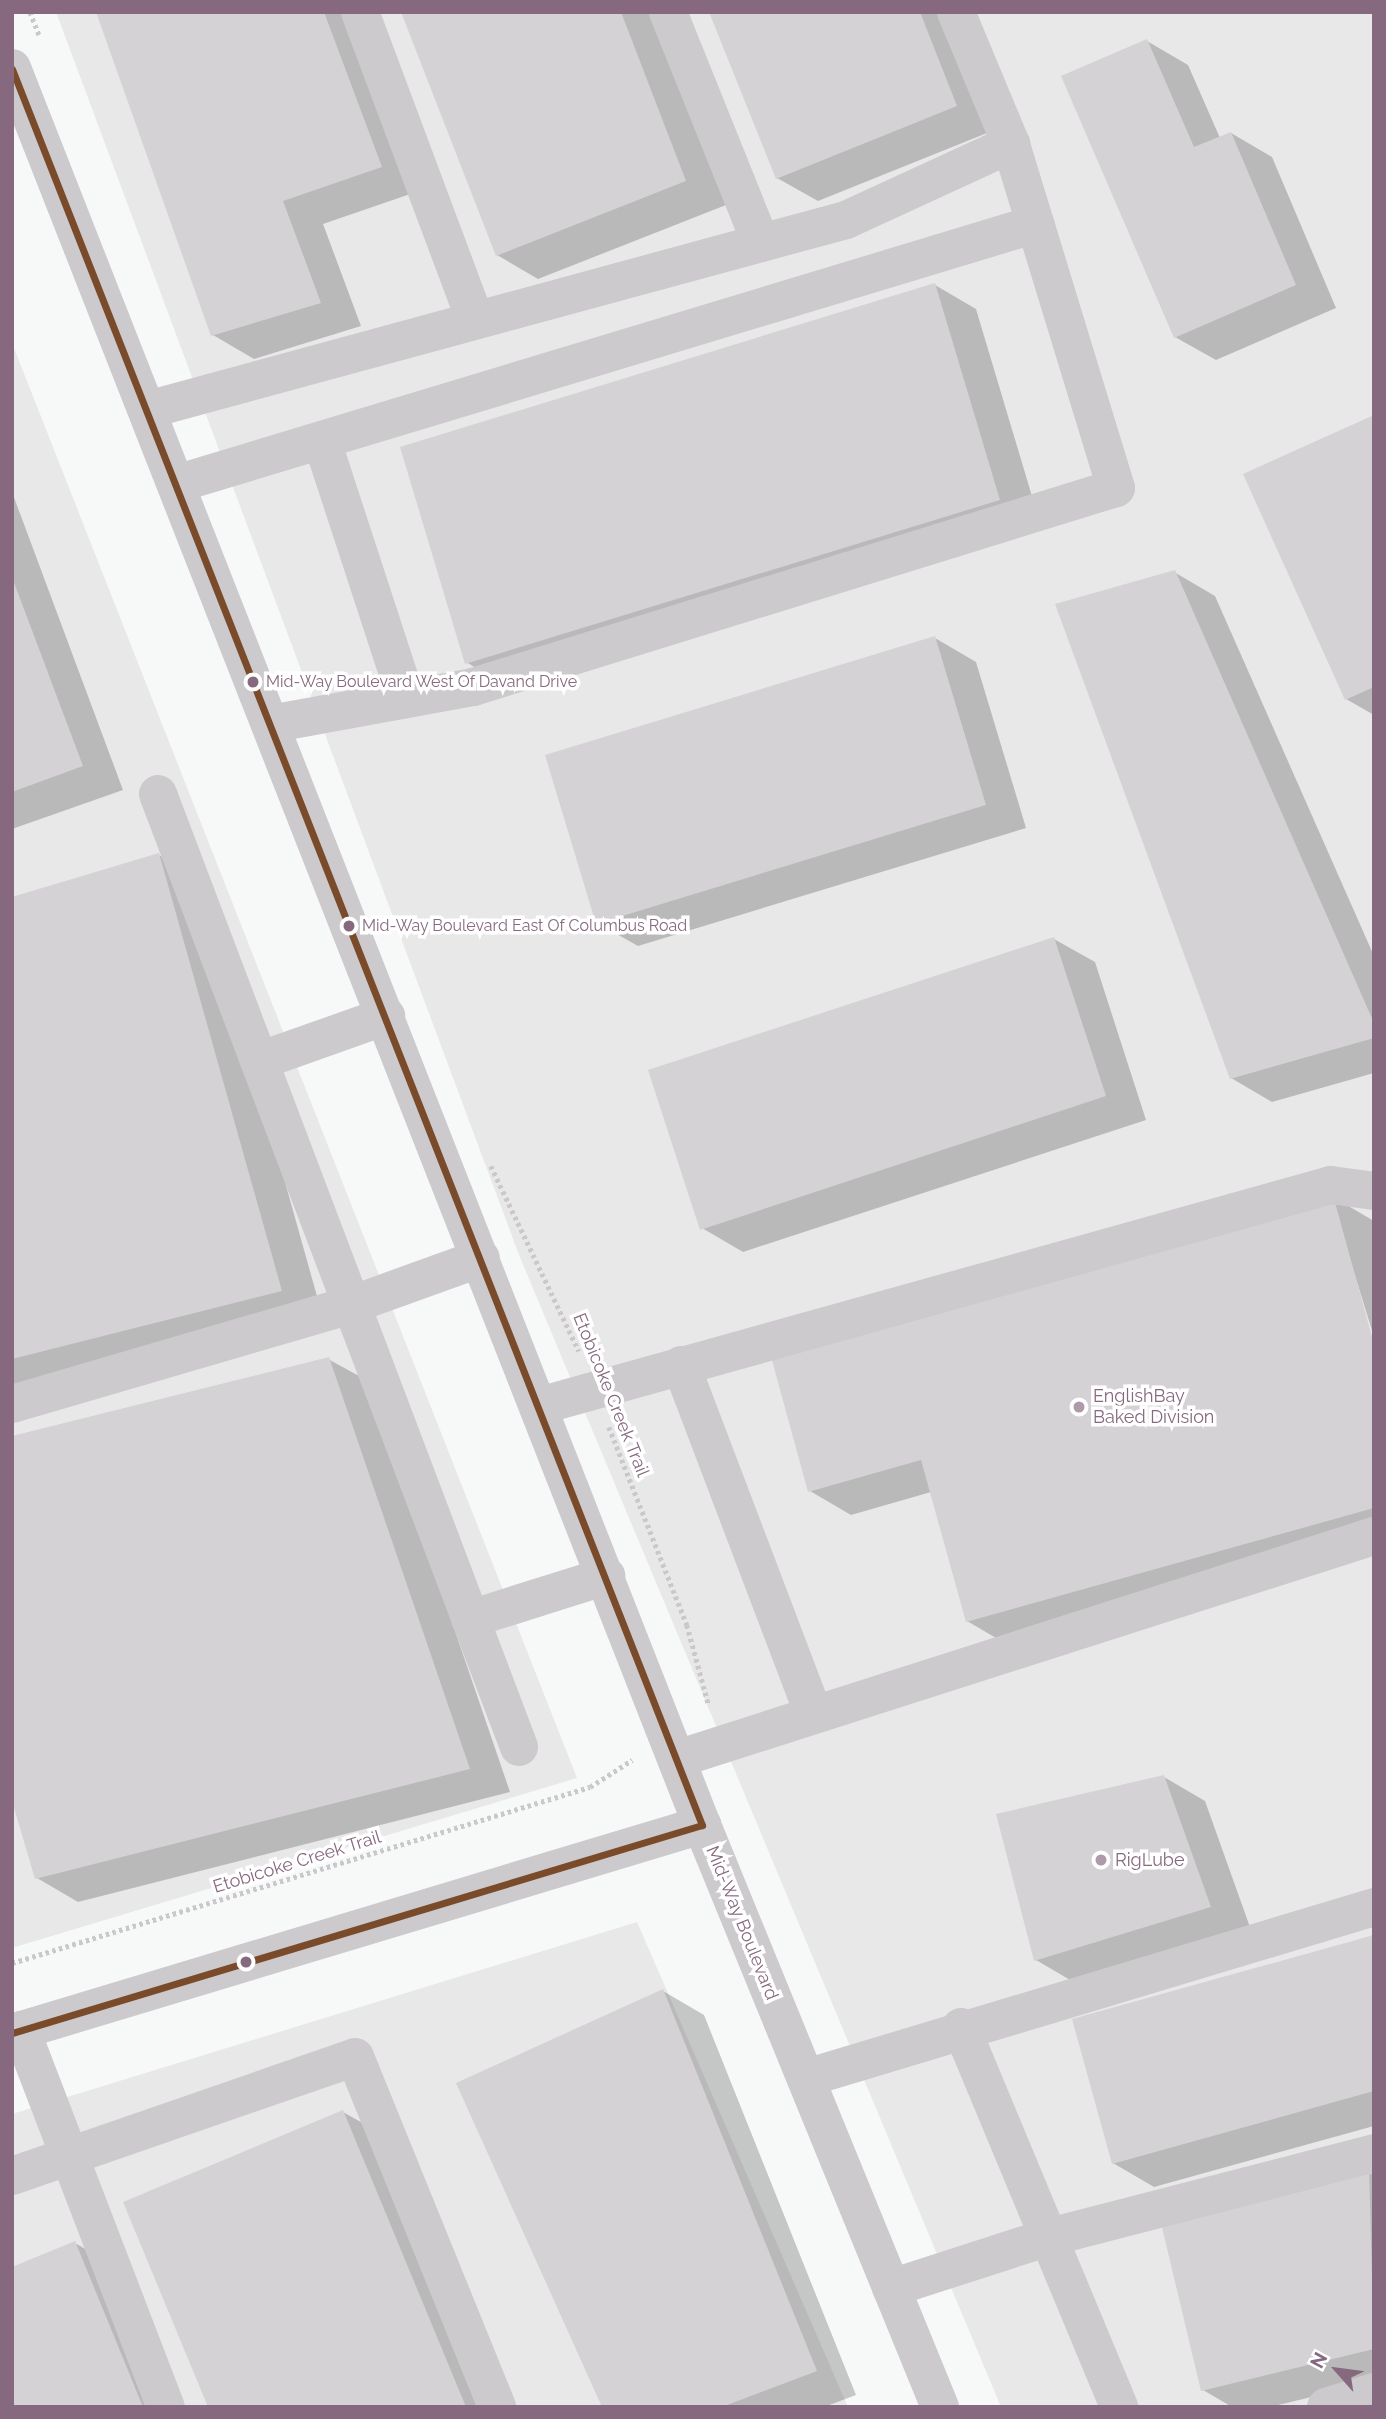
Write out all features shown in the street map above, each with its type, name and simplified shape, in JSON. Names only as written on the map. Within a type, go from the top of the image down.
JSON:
[{"type":"street","points":[[359,12],[475,320]]},
{"type":"street","points":[[668,12],[761,243]]},
{"type":"street","points":[[270,724],[473,687],[1116,488],[1011,144],[956,12]]},
{"type":"street","name":"Mid-Way Boulevard","points":[[12,68],[540,1406],[702,1825],[940,2407]]},
{"type":"street","points":[[147,410],[846,220],[1011,144]]},
{"type":"street","points":[[846,220],[864,276]]},
{"type":"street","points":[[176,484],[1036,224]]},
{"type":"street","points":[[323,441],[406,698]]},
{"type":"street","points":[[158,794],[519,1747]]},
{"type":"street","points":[[259,1061],[386,1016]]},
{"type":"street","points":[[540,1406],[1331,1185],[1374,1191]]},
{"type":"street","points":[[12,1404],[351,1305],[481,1258]]},
{"type":"street","points":[[681,1365],[813,1713]]},
{"type":"street","points":[[677,1759],[813,1713],[1374,1536]]},
{"type":"street","points":[[470,1619],[606,1576]]},
{"type":"street","points":[[166,2407],[69,2156],[16,2031],[702,1825]]},
{"type":"street","points":[[806,2078],[961,2027],[1374,1907]]},
{"type":"street","points":[[961,2027],[1042,2229],[1119,2407]]},
{"type":"street","points":[[12,2176],[355,2057],[497,2407]]},
{"type":"street","points":[[891,2288],[1042,2229],[1374,2127]]},
{"type":"street","points":[[1042,2229],[1374,2153]]},
{"type":"street","points":[[1326,2407],[1374,2392]]},
{"type":"path","name":"Etobicoke Creek Trail","points":[[484,1152],[595,1390],[687,1625],[710,1708]]},
{"type":"path","name":"Etobicoke Creek Trail","points":[[12,1963],[590,1787]]},
{"type":"shaded area","points":[[56,12],[1374,12],[1374,2407],[1001,2407],[519,1255]]},
{"type":"shaded area","points":[[12,343],[577,1778],[12,1948]]},
{"type":"shaded area","points":[[637,1922],[848,2407],[12,2407],[12,2114]]},
{"type":"building","points":[[96,12],[324,12],[382,167],[283,201],[321,303],[211,336]]},
{"type":"building","points":[[401,12],[621,12],[686,181],[496,256]]},
{"type":"building","points":[[709,12],[920,12],[957,106],[776,179]]},
{"type":"building","points":[[1147,39],[1194,147],[1231,132],[1296,285],[1174,338],[1061,76]]},
{"type":"building","points":[[935,283],[1000,500],[465,664],[400,447]]},
{"type":"building","points":[[1374,415],[1374,687],[1345,700],[1243,474]]},
{"type":"building","points":[[1175,570],[1374,1023],[1374,1038],[1230,1079],[1055,604]]},
{"type":"building","points":[[12,577],[83,766],[12,792]]},
{"type":"building","points":[[935,636],[986,805],[596,924],[545,755]]},
{"type":"building","points":[[159,853],[282,1291],[12,1359],[12,897]]},
{"type":"building","points":[[1054,937],[1106,1096],[700,1230],[648,1070]]},
{"type":"building","name":"EnglishBay Baked Division","points":[[1333,1195],[1374,1344],[1374,1508],[966,1622],[921,1460],[808,1492],[770,1353]]},
{"type":"building","points":[[329,1357],[470,1769],[35,1879],[12,1801],[12,1436]]},
{"type":"building","name":"RigLube","points":[[1164,1775],[1211,1907],[1034,1961],[996,1814]]},
{"type":"building","points":[[1374,1935],[1374,2091],[1112,2164],[1072,2019]]},
{"type":"building","points":[[663,1989],[817,2371],[722,2407],[602,2407],[456,2083]]},
{"type":"building","points":[[343,2110],[466,2407],[208,2407],[123,2202]]},
{"type":"building","points":[[1369,2168],[1374,2349],[1201,2391],[1160,2219]]},
{"type":"building","points":[[75,2241],[143,2407],[12,2407],[12,2267]]},
{"type":"transit line","points":[[12,69],[702,1825],[12,2033]]},
{"type":"place","name":"Mid-Way Boulevard West Of Davand Drive","points":[[253,682]]},
{"type":"place","name":"Mid-Way Boulevard East Of Columbus Road","points":[[349,926]]},
{"type":"place","name":"EnglishBay Baked Division","points":[[1079,1407]]},
{"type":"place","name":"RigLube","points":[[1101,1860]]}]
